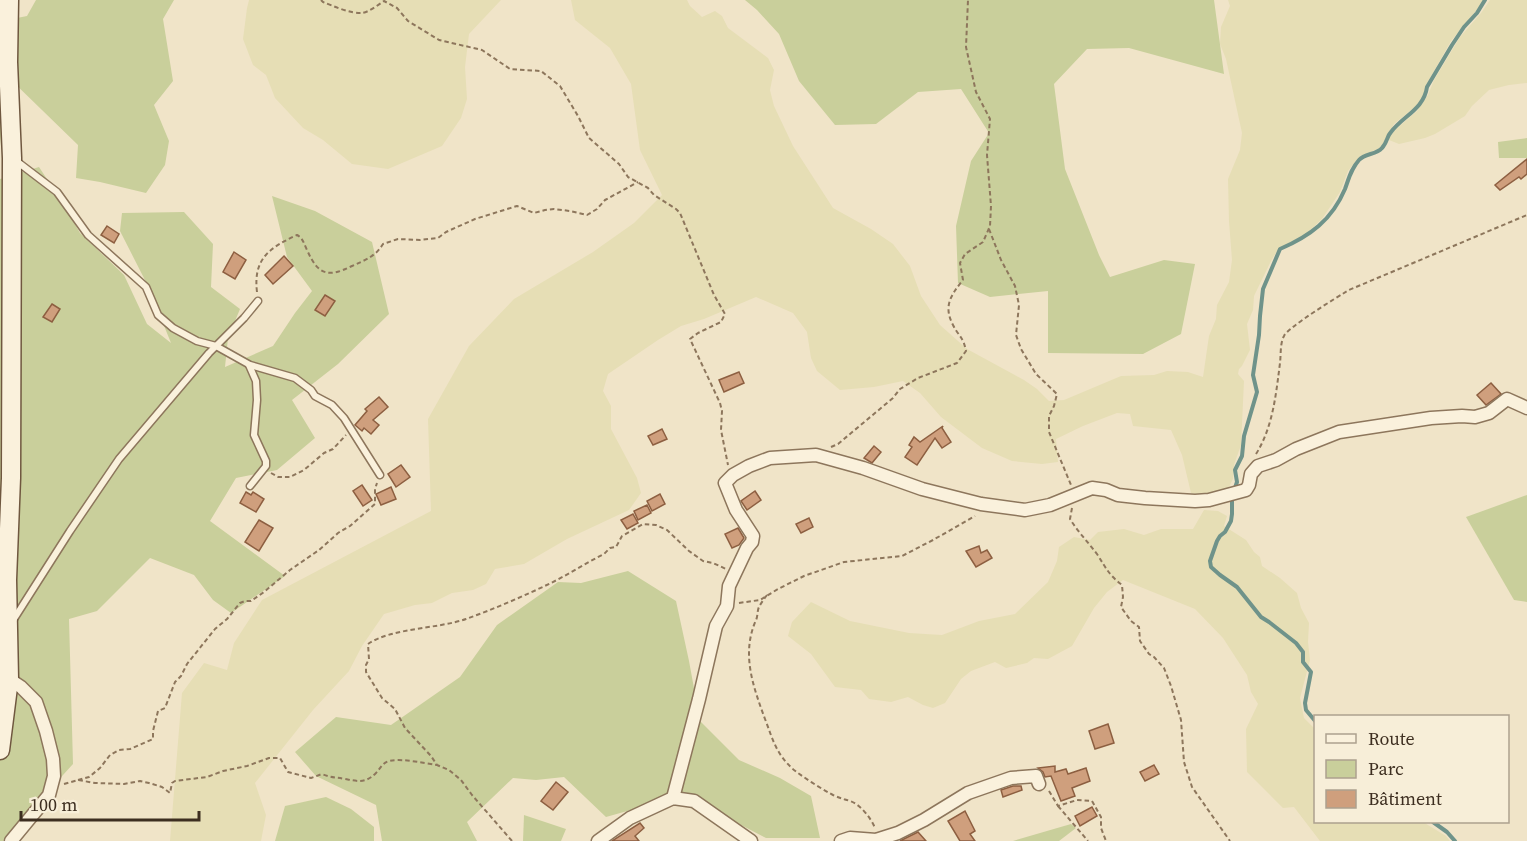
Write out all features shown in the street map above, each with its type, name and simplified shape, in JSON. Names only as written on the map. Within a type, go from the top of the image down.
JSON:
[{"type":"street","points":[[0,750],[9,679],[7,580],[11,478],[12,158],[8,62],[9,0]]},
{"type":"street","points":[[673,798],[716,626],[727,606],[729,586],[752,542],[753,536],[736,510],[726,483],[733,475],[749,466],[770,458],[816,455],[863,468],[922,489],[981,504],[1025,510],[1050,505],[1092,488],[1118,495],[1145,498],[1209,500],[1246,490],[1250,486],[1251,474],[1258,466],[1339,432],[1431,418],[1475,417],[1489,413],[1507,399],[1527,408]]},
{"type":"street","points":[[9,679],[36,702],[53,759],[54,776],[50,794],[11,841]]},
{"type":"street","points":[[841,841],[850,838],[878,839],[898,833],[968,793],[1011,778],[1036,776],[1039,784]]},
{"type":"street","points":[[598,841],[630,818],[673,798],[694,801],[751,841]]},
{"type":"lane","points":[[12,158],[57,192],[88,235],[146,287],[158,315],[173,328],[197,341],[216,346],[249,364],[282,376],[295,378],[312,390],[315,396],[332,405],[344,418],[380,475]]},
{"type":"lane","points":[[8,627],[119,459],[216,346],[258,301]]},
{"type":"lane","points":[[249,364],[256,381],[254,435],[266,461],[266,466],[250,486]]},
{"type":"path","points":[[321,0],[342,10],[361,13],[384,1],[397,8],[408,21],[439,40],[482,50],[510,69],[541,71],[560,86],[590,138],[619,164],[628,177],[648,188],[654,195],[680,213],[724,314],[721,322],[690,339],[720,403],[728,480]]},
{"type":"path","points":[[816,455],[838,444],[893,398],[900,389],[918,378],[957,363],[966,351],[964,339],[952,324],[948,305],[953,293],[963,280],[960,263],[965,254],[983,242],[989,229],[991,206],[987,155],[990,119],[976,92],[966,46],[968,0]]},
{"type":"path","points":[[258,301],[257,269],[268,252],[276,245],[297,235],[301,237],[314,265],[321,271],[338,273],[366,260],[378,252],[383,244],[398,239],[438,238],[476,219],[517,206],[534,213],[554,209],[586,215],[597,209],[605,200],[638,182]]},
{"type":"path","points":[[1257,468],[1252,463],[1266,436],[1274,406],[1285,333],[1349,290],[1527,215]]},
{"type":"path","points":[[989,229],[1001,260],[1015,286],[1019,305],[1016,335],[1021,349],[1036,374],[1056,394],[1049,416],[1049,432],[1074,495],[1070,519],[1111,576],[1122,585],[1121,607],[1139,627],[1140,641],[1149,654],[1164,668],[1181,720],[1184,762],[1192,787],[1230,841]]},
{"type":"path","points":[[266,466],[270,473],[278,477],[290,477],[333,449],[351,429]]},
{"type":"path","points":[[50,794],[62,784],[88,777],[100,768],[110,755],[119,750],[130,749],[153,740],[158,711],[165,708],[175,682],[215,629],[240,603],[251,601],[264,592],[370,509],[375,504],[375,489],[380,475]]},
{"type":"path","points":[[727,606],[760,600],[804,576],[843,562],[902,556],[979,514]]},
{"type":"path","points":[[437,765],[405,728],[395,709],[382,698],[366,672],[369,659],[368,644],[376,638],[464,620],[502,604],[551,583],[604,554],[610,548],[616,547],[622,536],[643,524],[656,525],[667,530],[703,561],[713,563],[728,571],[729,586]]},
{"type":"path","points":[[767,596],[758,609],[749,644],[748,659],[750,674],[776,750],[793,769],[812,782],[860,807],[873,823],[878,839]]},
{"type":"path","points":[[78,780],[124,784],[140,781],[162,787],[170,793],[172,783],[175,781],[207,777],[269,758],[280,758],[288,772],[310,778],[322,774],[357,782],[368,779],[384,763],[392,760],[437,765],[449,770],[461,780],[512,841]]},
{"type":"path","points":[[1039,784],[1047,789],[1058,806],[1088,841]]},
{"type":"path","points":[[1058,806],[1077,800],[1092,801],[1101,817],[1101,828],[1106,841]]},
{"type":"shaded area","points":[[249,0],[501,0],[469,34],[465,67],[467,99],[461,118],[442,146],[388,169],[352,164],[323,140],[303,128],[275,98],[266,75],[253,65],[243,39]]},
{"type":"shaded area","points":[[571,0],[687,0],[702,17],[715,11],[722,16],[728,28],[768,58],[774,70],[770,90],[774,106],[793,146],[833,208],[893,244],[910,266],[921,296],[940,325],[967,349],[1024,380],[1049,401],[1064,400],[1121,376],[1154,375],[1167,371],[1188,372],[1203,377],[1209,336],[1216,319],[1217,305],[1229,282],[1232,260],[1228,179],[1240,150],[1242,133],[1226,59],[1220,44],[1221,27],[1230,6],[1228,0],[1485,0],[1451,41],[1425,87],[1425,94],[1416,106],[1394,124],[1378,149],[1360,156],[1348,171],[1340,192],[1322,219],[1306,234],[1277,251],[1271,261],[1254,296],[1253,310],[1247,324],[1250,350],[1238,374],[1244,381],[1241,445],[1234,465],[1233,479],[1224,492],[1209,497],[1191,493],[1182,455],[1171,430],[1133,426],[1130,414],[1117,413],[1056,439],[1058,462],[1042,464],[1012,461],[982,448],[941,417],[920,393],[903,381],[874,387],[840,390],[817,371],[811,358],[807,332],[793,313],[756,297],[681,326],[608,374],[603,391],[611,406],[611,429],[637,478],[641,493],[629,510],[567,539],[524,564],[495,569],[486,584],[473,590],[452,593],[432,603],[415,605],[384,614],[362,646],[349,671],[313,710],[255,783],[266,815],[261,841],[170,841],[182,693],[204,663],[227,670],[234,643],[262,600],[431,511],[428,419],[469,346],[514,299],[593,252],[634,223],[662,195],[640,150],[631,84],[610,48],[575,20]]},
{"type":"shaded area","points":[[1490,0],[1527,0],[1527,83],[1489,90],[1465,116],[1435,134],[1399,144],[1389,140],[1395,130],[1417,111],[1460,37]]},
{"type":"shaded area","points":[[1204,510],[1218,511],[1227,516],[1224,526],[1246,540],[1260,557],[1262,566],[1297,593],[1301,608],[1309,623],[1310,660],[1300,698],[1304,718],[1314,728],[1314,823],[1425,823],[1450,841],[1320,841],[1294,807],[1283,808],[1247,772],[1246,729],[1258,704],[1251,692],[1247,675],[1223,638],[1195,609],[1123,580],[1107,592],[1094,608],[1072,646],[1048,659],[1034,658],[1027,663],[1006,668],[995,662],[971,671],[961,679],[945,703],[933,708],[908,697],[891,702],[869,699],[861,690],[835,687],[811,654],[788,636],[792,622],[811,602],[850,621],[909,633],[942,635],[979,621],[1015,614],[1048,582],[1057,561],[1059,547],[1074,537],[1090,540],[1098,532],[1124,529],[1144,535],[1161,529],[1193,529]]},
{"type":"green space","points":[[36,0],[174,0],[163,19],[173,81],[154,105],[169,141],[165,165],[146,193],[76,178],[78,145],[7,76],[0,146],[0,11],[2,21],[27,16]]},
{"type":"green space","points":[[745,0],[1214,0],[1224,74],[1129,48],[1087,49],[1054,84],[1065,169],[1110,277],[1164,260],[1195,264],[1181,334],[1143,354],[1048,353],[1048,291],[990,297],[958,283],[956,226],[971,161],[989,133],[961,89],[918,92],[876,124],[835,125],[799,81],[779,34]]},
{"type":"green space","points":[[1527,138],[1527,158],[1499,158],[1498,142]]},
{"type":"green space","points":[[39,167],[80,233],[124,275],[147,324],[171,343],[148,286],[120,231],[122,213],[184,212],[213,244],[211,287],[240,309],[228,338],[225,367],[273,346],[312,291],[287,257],[272,196],[315,211],[372,242],[389,314],[338,364],[292,400],[315,438],[277,470],[236,478],[210,521],[285,576],[231,613],[213,600],[194,575],[150,558],[97,611],[69,619],[73,764],[3,841],[0,841],[0,179]]},
{"type":"green space","points":[[1527,495],[1527,602],[1514,600],[1466,517]]},
{"type":"green space","points":[[628,571],[676,601],[700,721],[739,760],[780,778],[811,796],[820,838],[766,838],[684,795],[606,817],[564,777],[536,780],[513,778],[467,822],[477,841],[382,841],[376,805],[316,776],[295,752],[336,717],[391,725],[460,677],[497,625],[558,582],[581,583]]},
{"type":"green space","points":[[326,797],[351,809],[374,827],[374,841],[275,841],[285,806]]},
{"type":"green space","points":[[524,815],[566,829],[561,841],[523,841]]},
{"type":"green space","points":[[1071,824],[1076,828],[1059,841],[1013,841]]},
{"type":"building","points":[[1527,159],[1527,174],[1521,179],[1519,177],[1500,190],[1495,185]]},
{"type":"building","points":[[107,226],[119,234],[114,243],[101,235]]},
{"type":"building","points":[[234,252],[246,260],[235,279],[223,272]]},
{"type":"building","points":[[284,256],[293,266],[273,284],[265,275]]},
{"type":"building","points":[[325,295],[335,301],[325,316],[315,310]]},
{"type":"building","points":[[52,304],[60,309],[52,322],[43,317]]},
{"type":"building","points":[[739,372],[744,383],[724,392],[719,380]]},
{"type":"building","points":[[1491,383],[1501,394],[1486,405],[1477,395]]},
{"type":"building","points":[[379,397],[388,407],[373,420],[379,425],[371,434],[364,428],[362,431],[355,425],[367,411],[365,409]]},
{"type":"building","points":[[943,426],[951,442],[942,448],[935,438],[917,465],[905,457],[912,447],[909,445],[914,437],[920,442]]},
{"type":"building","points":[[662,429],[667,439],[653,445],[648,436]]},
{"type":"building","points":[[874,446],[881,452],[872,463],[864,458]]},
{"type":"building","points":[[401,465],[410,477],[396,487],[388,474]]},
{"type":"building","points":[[362,485],[372,500],[363,506],[353,491]]},
{"type":"building","points":[[391,487],[396,499],[381,505],[376,494]]},
{"type":"building","points":[[755,491],[761,500],[747,510],[741,501]]},
{"type":"building","points":[[246,492],[251,495],[253,492],[264,499],[256,512],[240,503]]},
{"type":"building","points":[[660,494],[665,504],[652,511],[647,501]]},
{"type":"building","points":[[647,505],[651,513],[638,520],[634,511]]},
{"type":"building","points":[[633,514],[638,523],[627,529],[621,520]]},
{"type":"building","points":[[809,518],[813,527],[801,533],[796,524]]},
{"type":"building","points":[[259,520],[273,528],[259,551],[245,542]]},
{"type":"building","points":[[738,528],[744,538],[739,545],[732,548],[725,534]]},
{"type":"building","points":[[979,546],[981,553],[987,550],[992,558],[976,567],[966,551]]},
{"type":"building","points":[[1108,724],[1114,743],[1095,749],[1089,731]]},
{"type":"building","points":[[1154,765],[1159,774],[1145,781],[1140,772]]},
{"type":"building","points":[[1055,766],[1055,772],[1066,769],[1068,774],[1086,768],[1090,781],[1072,788],[1075,796],[1061,801],[1051,776],[1045,777],[1038,768]]},
{"type":"building","points":[[556,782],[568,792],[553,810],[541,801]]},
{"type":"building","points":[[1021,786],[1022,790],[1003,797],[1001,790]]},
{"type":"building","points":[[1092,807],[1097,816],[1080,826],[1075,816]]},
{"type":"building","points":[[965,811],[975,831],[970,834],[975,841],[960,841],[948,821]]},
{"type":"building","points":[[640,823],[644,828],[635,836],[639,841],[612,841]]},
{"type":"building","points":[[918,832],[926,841],[900,841]]},
{"type":"waterway","points":[[1234,491],[1237,482],[1235,470],[1242,456],[1244,436],[1257,392],[1253,375],[1263,289],[1280,249],[1319,226],[1334,210],[1359,160],[1382,148],[1396,126],[1422,101],[1427,87],[1452,45],[1485,0]]},
{"type":"waterway","points":[[1232,498],[1231,521],[1217,541],[1210,561],[1211,567],[1237,587],[1261,617],[1296,643],[1303,652],[1303,662],[1311,672],[1305,703],[1306,710],[1314,720]]},
{"type":"waterway","points":[[1434,823],[1455,841]]}]
